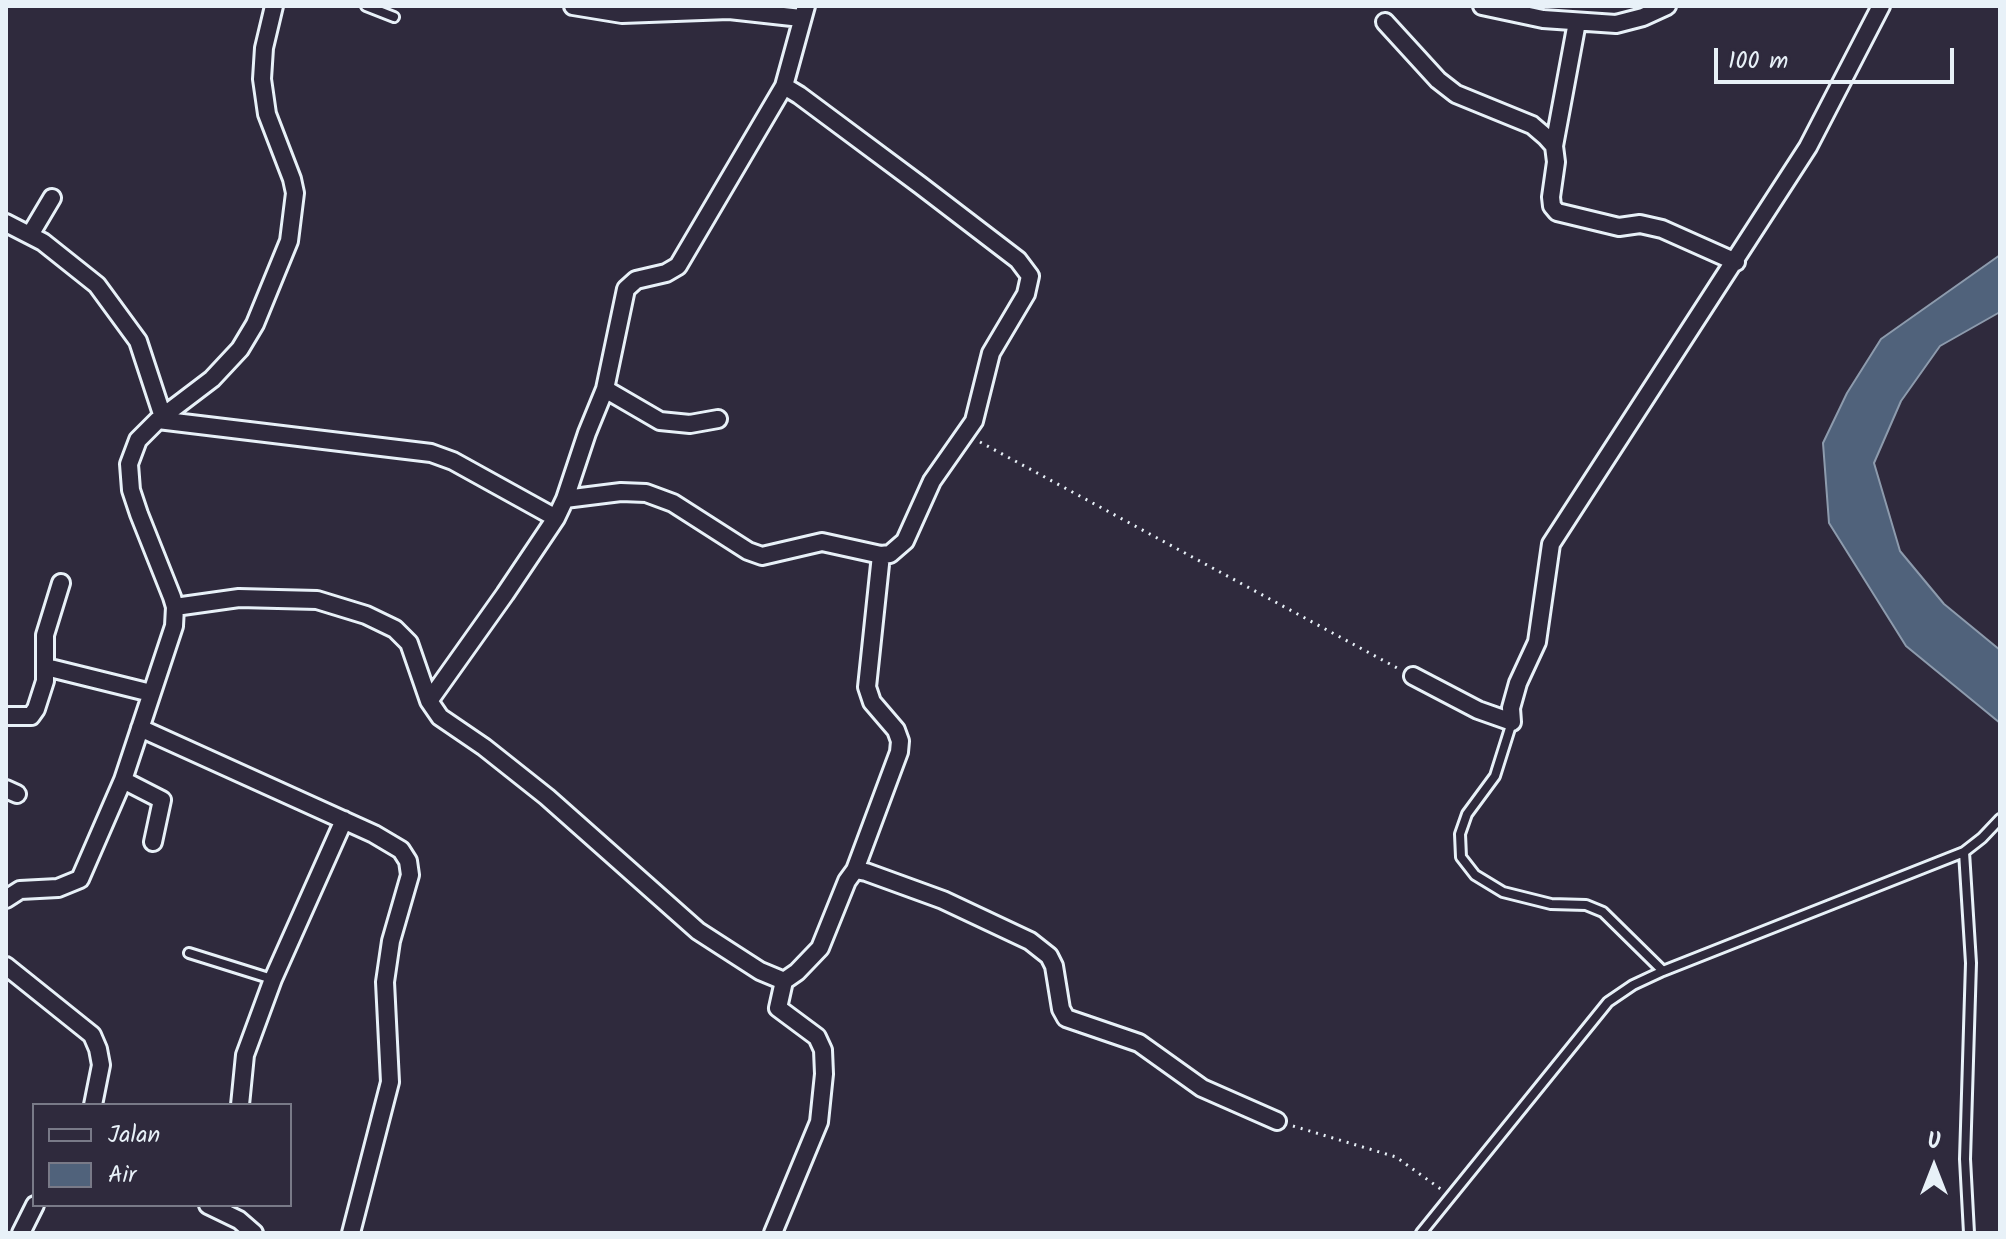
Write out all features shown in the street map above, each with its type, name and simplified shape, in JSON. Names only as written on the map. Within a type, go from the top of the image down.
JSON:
[{"type":"street","points":[[6,899],[20,890],[58,888],[80,879],[123,780],[174,626],[175,607],[139,514],[129,474],[132,451],[138,440],[160,418],[212,379],[240,349],[255,324],[289,241],[295,193],[267,114],[262,79],[264,48],[274,6]]},
{"type":"street","points":[[429,701],[460,661],[556,518],[605,389],[626,289],[636,280],[666,273],[678,266],[784,86],[804,12],[729,10],[622,14],[573,6]]},
{"type":"street","points":[[1482,6],[1519,16],[1616,24],[1667,6]]},
{"type":"street","points":[[1413,676],[1478,710],[1512,722],[1511,708],[1518,683],[1537,642],[1551,544],[1808,147],[1881,6]]},
{"type":"street","points":[[1385,22],[1438,80],[1456,94],[1532,125],[1554,146]]},
{"type":"street","points":[[1577,22],[1554,146],[1556,162],[1552,206],[1557,212],[1619,227],[1650,225],[1736,262]]},
{"type":"street","points":[[565,499],[621,492],[646,493],[673,503],[748,551],[762,556],[822,542],[881,555],[890,554],[905,541],[932,481],[964,436],[977,411],[991,353],[1026,294],[1030,276],[1018,260],[784,86]]},
{"type":"street","points":[[30,235],[52,198]]},
{"type":"street","points":[[6,223],[30,235],[97,285],[138,341],[160,418]]},
{"type":"street","points":[[605,389],[660,421],[690,424],[718,419]]},
{"type":"street","points":[[160,418],[431,453],[453,461],[556,518]]},
{"type":"street","points":[[773,1233],[819,1122],[824,1074],[823,1050],[817,1037],[778,1008],[784,981],[820,948],[847,881],[855,870],[899,752],[900,741],[896,730],[872,702],[867,687],[881,555]]},
{"type":"street","points":[[6,716],[31,716],[36,709],[45,681],[45,635],[61,583]]},
{"type":"street","points":[[175,607],[239,598],[317,600],[366,615],[395,629],[405,638],[415,655],[429,701],[440,717],[547,797],[698,931],[747,964],[784,981]]},
{"type":"street","points":[[46,667],[151,693]]},
{"type":"street","points":[[140,728],[374,834],[401,850],[408,861],[410,875],[391,941],[385,982],[390,1082],[351,1233]]},
{"type":"street","points":[[123,780],[162,800],[153,842]]},
{"type":"street","points":[[240,1103],[245,1055],[273,979],[344,820]]},
{"type":"street","points":[[855,870],[943,900],[1030,941],[1049,956],[1054,966],[1061,1009],[1066,1018],[1139,1043],[1202,1088],[1277,1121]]},
{"type":"street","points":[[6,966],[92,1035],[101,1065],[95,1103]]},
{"type":"street","points":[[21,1233],[34,1207]]},
{"type":"street","points":[[229,1209],[254,1233]]},
{"type":"lane","points":[[366,6],[394,17]]},
{"type":"lane","points":[[1512,722],[1495,776],[1467,814],[1460,834],[1461,857],[1475,875],[1503,892],[1551,904],[1586,905],[1603,912],[1663,971]]},
{"type":"lane","points":[[1421,1233],[1608,1002],[1633,985],[1663,971],[1964,852],[2000,819]]},
{"type":"lane","points":[[1964,852],[1971,963],[1965,1159],[1969,1233]]},
{"type":"lane","points":[[189,953],[273,979]]},
{"type":"path","points":[[964,436],[985,444],[1413,676]]},
{"type":"path","points":[[1277,1121],[1396,1157],[1452,1197]]},
{"type":"water","points":[[2000,255],[2000,312],[1940,346],[1901,401],[1874,463],[1900,551],[1944,604],[2000,650],[2000,723],[1906,646],[1829,523],[1823,443],[1847,393],[1881,339]]}]
